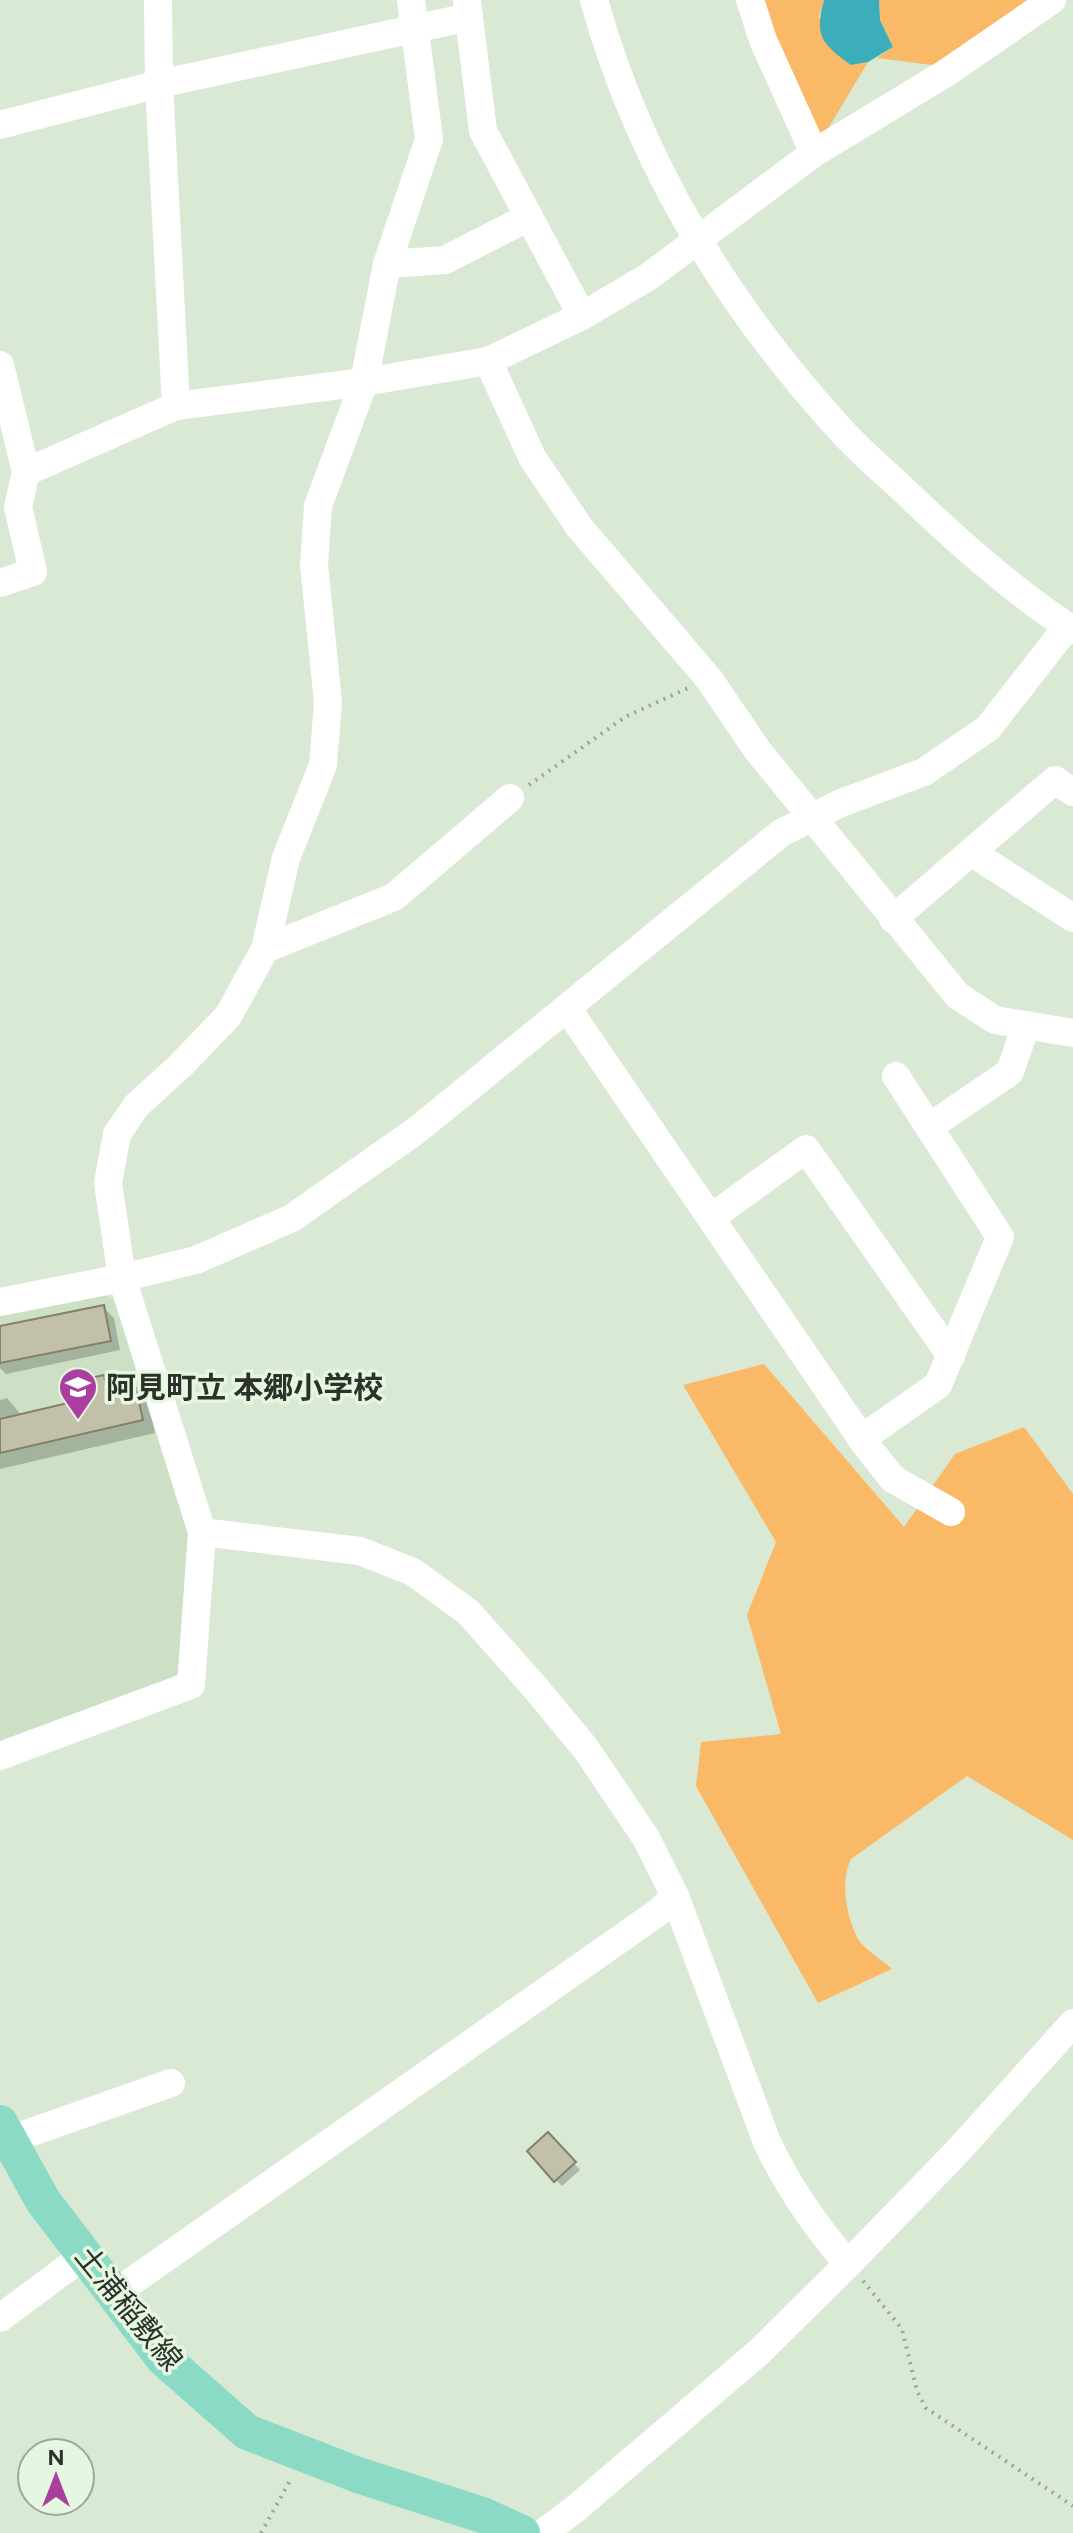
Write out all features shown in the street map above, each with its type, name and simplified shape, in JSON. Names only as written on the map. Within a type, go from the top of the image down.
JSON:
[{"type":"main road","name":"土浦稲敷線","points":[[5,2132],[43,2201],[164,2359],[247,2432],[358,2475],[485,2516],[522,2533]]},
{"type":"street","points":[[158,0],[159,84],[176,406]]},
{"type":"street","points":[[0,1756],[191,1685],[202,1532],[122,1278],[108,1183],[117,1134],[136,1106],[228,1016],[265,949],[286,858],[323,765],[328,702],[314,565],[318,506],[364,382],[387,264],[429,139],[411,0]]},
{"type":"street","points":[[0,1302],[196,1260],[292,1218],[417,1130],[781,833],[841,803],[924,772],[988,728],[1070,628],[964,547],[840,429],[744,314],[662,177],[623,86],[594,0]]},
{"type":"street","points":[[750,0],[763,40],[814,153]]},
{"type":"street","points":[[26,472],[176,406],[364,382],[488,361],[582,316],[648,277],[814,153],[946,73],[1052,0]]},
{"type":"street","points":[[0,125],[159,84],[414,31],[468,9],[483,131],[582,316]]},
{"type":"street","points":[[387,264],[445,260],[529,217]]},
{"type":"street","points":[[488,361],[533,459],[580,528],[709,679],[758,751],[958,996],[995,1020],[1073,1033]]},
{"type":"street","points":[[0,365],[26,472],[18,507],[33,572],[0,583]]},
{"type":"street","points":[[893,919],[1055,780],[1073,792]]},
{"type":"street","points":[[265,949],[394,897],[510,798]]},
{"type":"street","points":[[971,852],[1073,918]]},
{"type":"street","points":[[567,1008],[861,1439],[893,1479],[951,1512]]},
{"type":"street","points":[[929,1127],[1010,1072],[1026,1025]]},
{"type":"street","points":[[861,1439],[938,1385],[1000,1237],[896,1076]]},
{"type":"street","points":[[712,1217],[806,1149],[951,1356]]},
{"type":"street","points":[[202,1532],[360,1551],[413,1572],[468,1612],[586,1749],[646,1838],[675,1896],[780,2170],[823,2236],[848,2264]]},
{"type":"street","points":[[114,2294],[660,1911],[675,1896]]},
{"type":"street","points":[[543,2533],[758,2353],[956,2153],[1073,2023]]},
{"type":"street","points":[[5,2132],[171,2083]]},
{"type":"street","points":[[0,2318],[86,2254]]},
{"type":"path","points":[[510,798],[625,717],[709,679]]},
{"type":"path","points":[[848,2264],[902,2329],[917,2391],[926,2408],[1073,2506]]},
{"type":"path","points":[[261,2533],[305,2454]]},
{"type":"shaded area","points":[[758,0],[824,0],[819,17],[851,65],[868,62],[817,147]]},
{"type":"shaded area","points":[[879,0],[1028,0],[948,67],[877,58],[893,47],[880,20]]},
{"type":"shaded area","name":"阿見町立 本郷小学校","points":[[93,1289],[117,1301],[192,1534],[180,1676],[0,1742],[0,1309]]},
{"type":"shaded area","points":[[764,1364],[904,1527],[955,1454],[1024,1427],[1073,1494],[1073,1840],[967,1776],[851,1859],[845,1888],[854,1930],[865,1947],[892,1969],[818,2003],[696,1786],[701,1742],[781,1734],[747,1615],[776,1542],[683,1385]]},
{"type":"water","points":[[824,0],[879,0],[880,20],[893,47],[868,62],[851,65],[833,51],[823,38],[820,22]]},
{"type":"building","points":[[104,1305],[111,1341],[0,1363],[0,1326]]},
{"type":"building","points":[[104,1375],[108,1394],[136,1388],[143,1420],[0,1453],[0,1419],[72,1402],[68,1383]]},
{"type":"building","points":[[548,2132],[576,2162],[554,2182],[527,2151]]},
{"type":"place","name":"阿見町立 本郷小学校","points":[[78,1421]]}]
